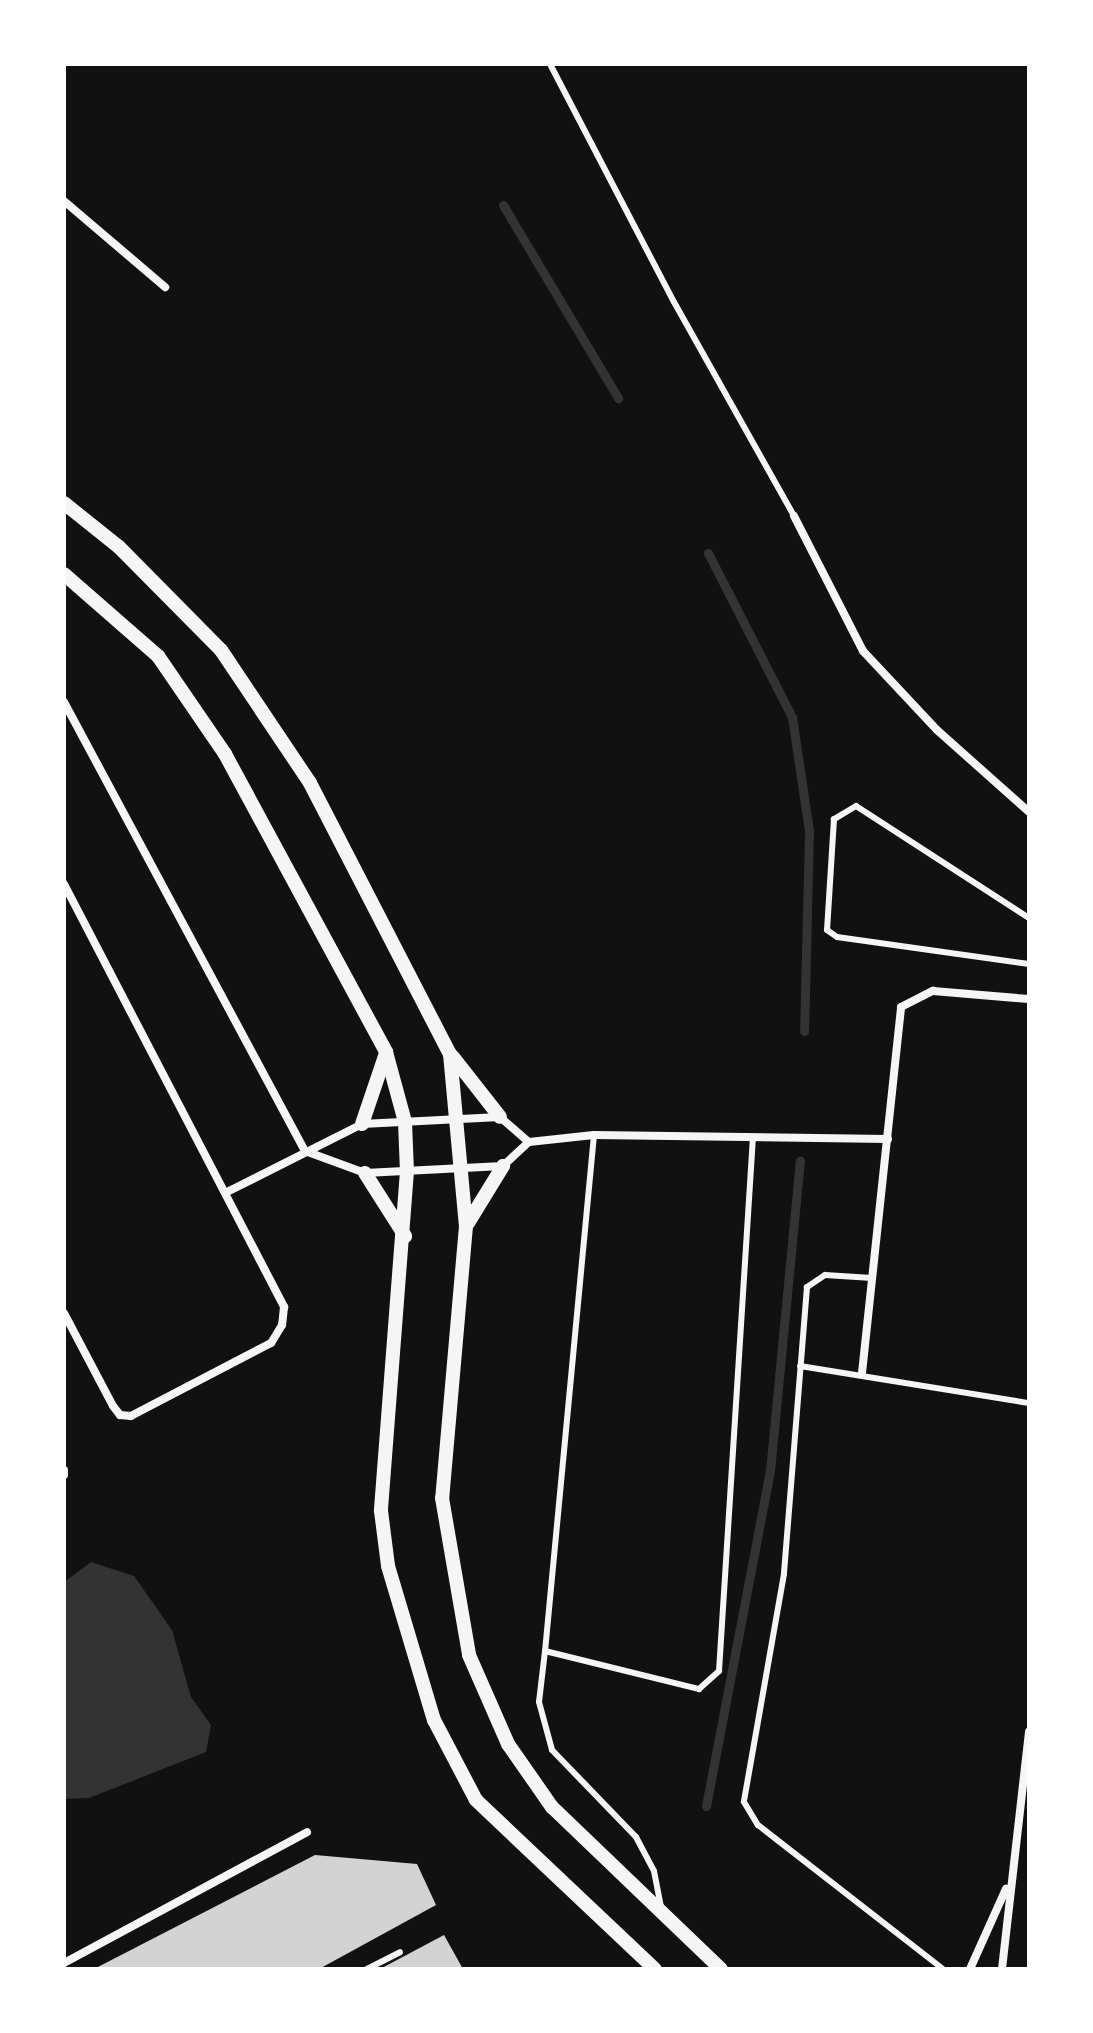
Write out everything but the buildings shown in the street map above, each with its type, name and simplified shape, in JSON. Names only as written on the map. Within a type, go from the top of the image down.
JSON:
[{"type":"street","points":[[64,201],[165,287]]},
{"type":"street","points":[[64,503],[119,547],[221,650],[310,783],[450,1054],[500,1117],[529,1142]]},
{"type":"street","points":[[794,516],[863,651],[937,730],[1029,812]]},
{"type":"street","points":[[64,574],[158,656],[225,754],[386,1052],[405,1122],[407,1171],[405,1236],[381,1511],[388,1566],[434,1720],[476,1800],[655,1969]]},
{"type":"street","points":[[64,702],[305,1151],[365,1173],[503,1166]]},
{"type":"street","points":[[64,884],[284,1307],[282,1325],[271,1343],[131,1416],[120,1415],[64,1313]]},
{"type":"street","points":[[862,1373],[901,1007],[933,991],[1029,999]]},
{"type":"street","points":[[362,1124],[386,1052]]},
{"type":"street","points":[[450,1054],[464,1168],[466,1226],[442,1498],[469,1655],[508,1744],[552,1807],[721,1969]]},
{"type":"street","points":[[225,1193],[362,1124],[500,1117]]},
{"type":"street","points":[[466,1226],[503,1166],[529,1142],[594,1135],[888,1139]]},
{"type":"street","points":[[365,1173],[405,1236]]},
{"type":"street","points":[[1002,1969],[1029,1732]]},
{"type":"street","points":[[64,1963],[307,1832]]},
{"type":"street","points":[[970,1969],[1010,1881]]},
{"type":"lane","points":[[550,64],[674,302],[794,516]]},
{"type":"lane","points":[[1029,918],[856,806],[834,819],[827,930],[837,937],[1029,964]]},
{"type":"lane","points":[[594,1135],[539,1702],[552,1750],[636,1837],[654,1871],[663,1915]]},
{"type":"lane","points":[[545,1651],[699,1689],[712,1683],[719,1671],[753,1137]]},
{"type":"lane","points":[[872,1278],[825,1275],[807,1287],[784,1574],[744,1802],[758,1825],[943,1969]]},
{"type":"lane","points":[[800,1366],[862,1373],[1029,1403]]},
{"type":"lane","points":[[1018,1826],[1029,1828]]},
{"type":"lane","points":[[367,1969],[400,1952]]},
{"type":"shaded area","points":[[91,1562],[134,1576],[172,1630],[191,1697],[211,1725],[206,1752],[89,1798],[64,1799],[64,1582]]},
{"type":"waterway","points":[[503,205],[618,398]]},
{"type":"waterway","points":[[708,553],[792,717],[809,831],[804,1031]]},
{"type":"waterway","points":[[706,1806],[770,1471],[800,1160]]}]
